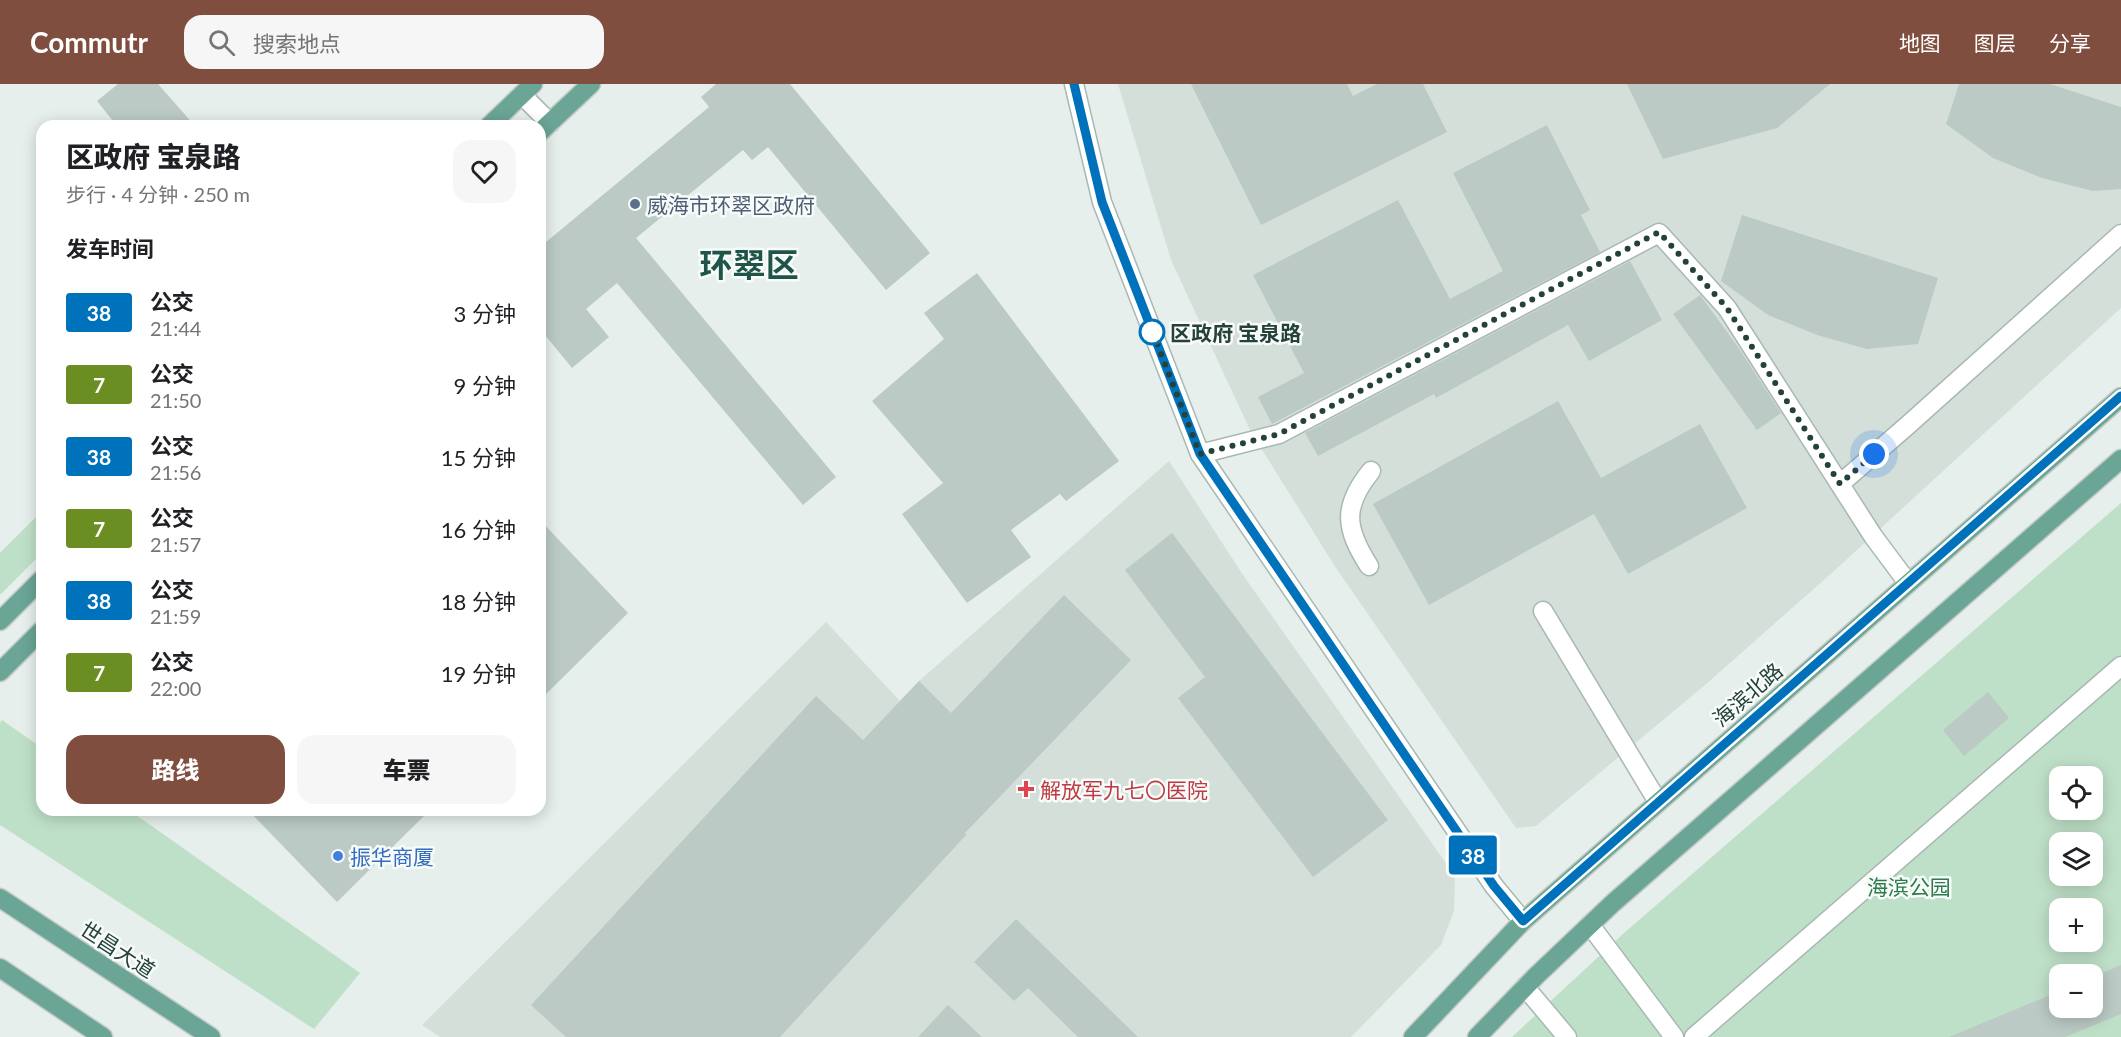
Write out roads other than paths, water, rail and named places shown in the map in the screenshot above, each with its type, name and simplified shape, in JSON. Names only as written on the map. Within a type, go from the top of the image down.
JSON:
[{"type":"main road","points":[[546,126],[591,84]]},
{"type":"main road","points":[[495,120],[527,89]]},
{"type":"main road","name":"海滨北路","points":[[1413,1037],[1523,921],[2121,396]]},
{"type":"main road","points":[[1477,1037],[1590,925],[2121,459]]},
{"type":"main road","points":[[0,621],[8,608],[36,584]]},
{"type":"main road","points":[[0,672],[36,636]]},
{"type":"main road","name":"世昌大道","points":[[0,898],[211,1037]]},
{"type":"main road","points":[[0,968],[103,1037]]},
{"type":"street","points":[[1074,84],[1102,202],[1200,454],[1494,886],[1523,921]]},
{"type":"street","points":[[527,89],[542,120]]},
{"type":"street","points":[[1200,454],[1279,434],[1659,232],[1727,308],[1873,536],[1908,583]]},
{"type":"street","points":[[1840,484],[2121,234]]},
{"type":"street","points":[[1369,566],[1354,543],[1349,515],[1357,488],[1371,471]]},
{"type":"street","points":[[1542,611],[1658,802]]},
{"type":"street","points":[[1694,1037],[2121,666]]},
{"type":"street","points":[[1590,925],[1674,1037]]},
{"type":"street","points":[[1525,987],[1567,1037]]},
{"type":"place","name":"威海市环翠区政府","points":[[635,204]]},
{"type":"place","name":"区政府 宝泉路","points":[[1152,332]]},
{"type":"place","name":"解放军九七〇医院","points":[[1026,789]]},
{"type":"place","name":"振华商厦","points":[[338,856]]},
{"type":"district","name":"环翠区","points":[[749,264]]},
{"type":"park label","name":"海滨公园","points":[[1909,886]]}]
